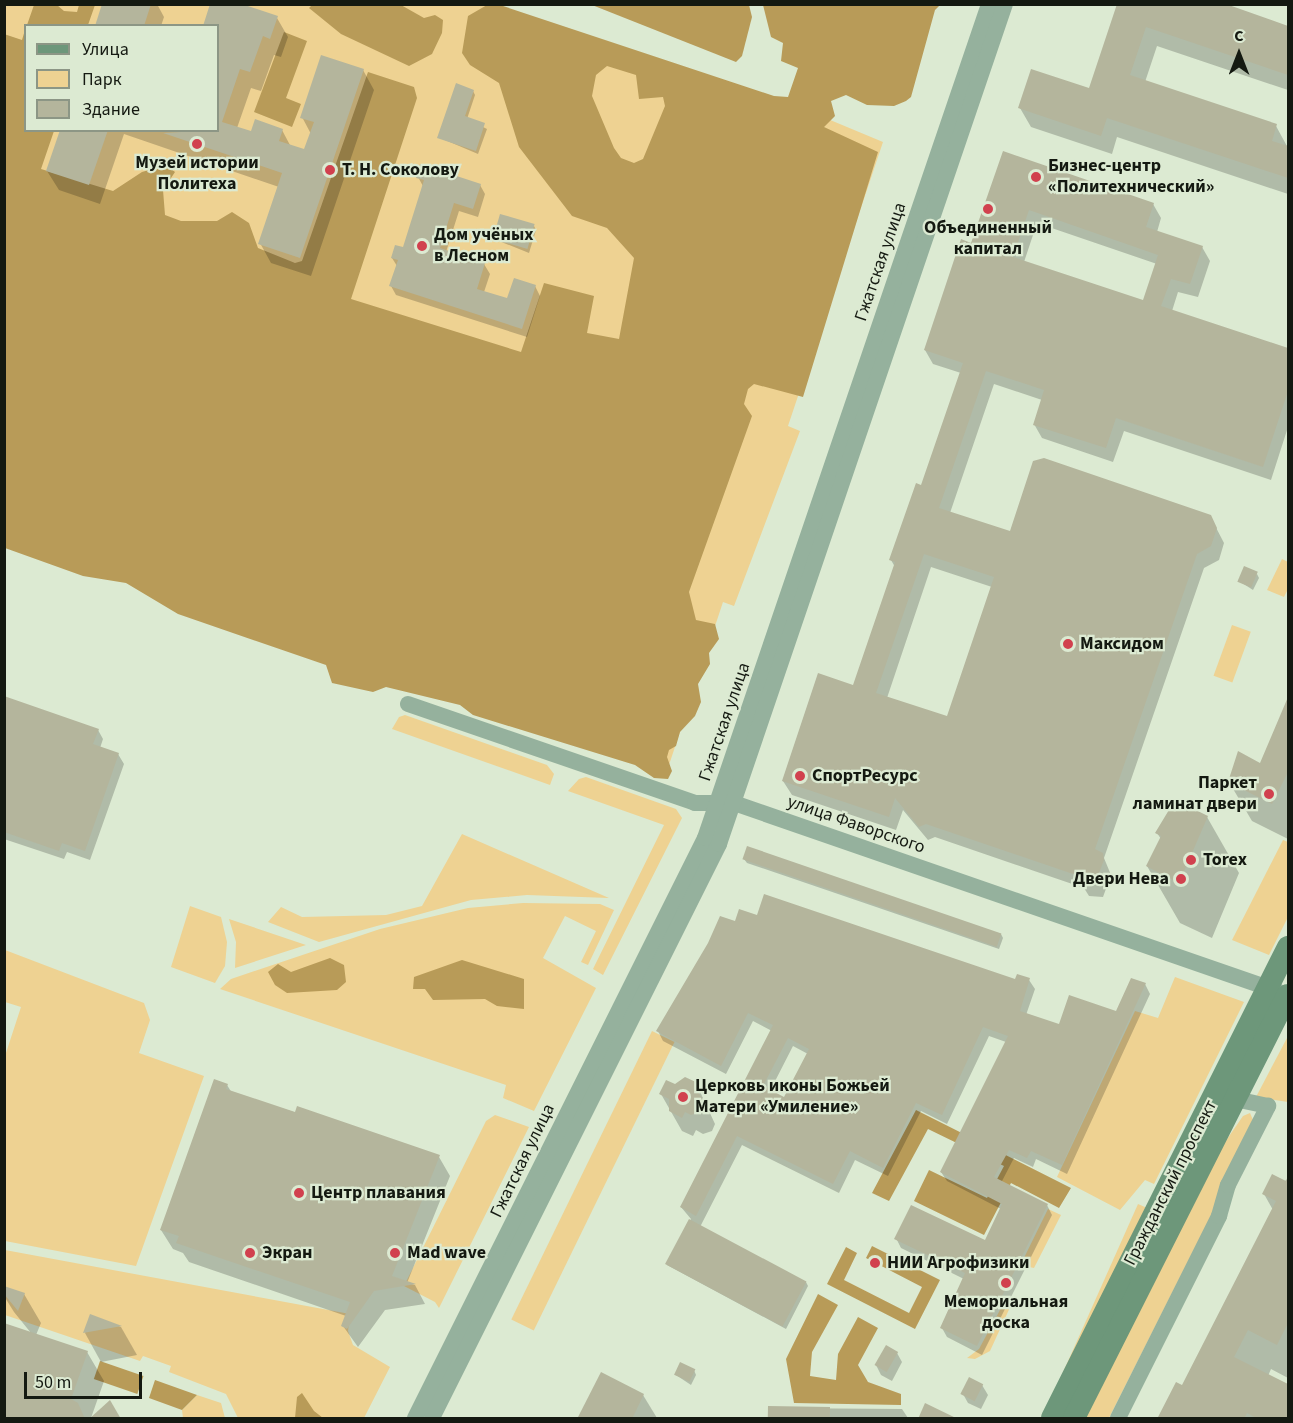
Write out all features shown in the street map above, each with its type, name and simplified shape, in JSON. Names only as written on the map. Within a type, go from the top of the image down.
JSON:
[{"type":"main road","name":"Гражданский проспект","points":[[1074,1419],[1236,1099],[1282,992],[1288,947]]},
{"type":"main road","name":"Гражданский проспект","points":[[1052,1419],[1282,992]]},
{"type":"street","name":"Гжатская улица","points":[[432,1419],[719,844],[726,802],[989,4]]},
{"type":"street","name":"Гжатская улица","points":[[415,1419],[705,838],[726,802],[1005,4]]},
{"type":"street","name":"улица Фаворского","points":[[408,704],[695,803],[726,802],[1282,992]]},
{"type":"street","name":"Гражданский проспект","points":[[1118,1419],[1220,1216],[1228,1185],[1268,1106],[1236,1099]]},
{"type":"green space","points":[[4,5],[487,5],[823,117],[883,142],[788,426],[800,431],[734,606],[723,602],[668,768],[5,538]]},
{"type":"green space","points":[[1282,559],[1288,562],[1288,589],[1284,597],[1267,590]]},
{"type":"green space","points":[[1232,625],[1251,632],[1232,683],[1214,676]]},
{"type":"green space","points":[[405,715],[547,765],[554,774],[550,785],[392,729],[399,717]]},
{"type":"green space","points":[[586,777],[676,809],[682,818],[603,975],[593,969],[664,825],[568,791],[579,779]]},
{"type":"green space","points":[[462,834],[609,898],[527,895],[471,900],[319,942],[268,922],[281,907],[302,917],[386,915],[422,906]]},
{"type":"green space","points":[[1283,840],[1288,842],[1288,917],[1269,955],[1232,940]]},
{"type":"green space","points":[[523,903],[600,904],[614,910],[588,965],[581,962],[596,931],[565,916],[543,958],[596,988],[534,1111],[503,1098],[506,1085],[220,989],[231,979],[380,929],[468,908]]},
{"type":"green space","points":[[190,906],[221,917],[227,942],[225,966],[215,983],[171,967]]},
{"type":"green space","points":[[229,919],[306,945],[235,968],[236,942]]},
{"type":"green space","points":[[5,950],[144,1003],[150,1020],[139,1053],[204,1076],[136,1266],[5,1241],[5,1056],[21,1007],[5,1002]]},
{"type":"green space","points":[[1175,977],[1244,1002],[1154,1184],[1145,1180],[1120,1210],[1057,1177],[1135,1011],[1158,1018]]},
{"type":"green space","points":[[652,1031],[674,1042],[534,1330],[511,1320]]},
{"type":"green space","points":[[1287,1038],[1288,1102],[1256,1097]]},
{"type":"green space","points":[[1250,1113],[1253,1120],[1212,1214],[1109,1418],[1083,1418],[1214,1158],[1243,1116]]},
{"type":"green space","points":[[495,1115],[529,1127],[439,1308],[435,1302],[404,1286],[486,1121]]},
{"type":"green space","points":[[1138,1204],[1147,1208],[1059,1405],[1050,1401]]},
{"type":"green space","points":[[1048,1209],[1061,1215],[1034,1268],[1029,1267],[1022,1262]]},
{"type":"green space","points":[[5,1250],[350,1314],[348,1331],[353,1345],[390,1367],[364,1418],[238,1418],[226,1394],[169,1372],[171,1366],[143,1356],[140,1361],[5,1315]]},
{"type":"green space","points":[[1007,1297],[1012,1303],[990,1351],[975,1359],[967,1358],[979,1349]]},
{"type":"green space","points":[[197,1395],[221,1403],[225,1418],[183,1418],[182,1410]]},
{"type":"shaded area","points":[[34,5],[57,5],[64,11],[77,12],[79,5],[95,5],[88,24],[27,24]]},
{"type":"shaded area","points":[[312,5],[401,5],[424,18],[435,15],[443,20],[442,33],[432,54],[409,66],[341,34],[309,8]]},
{"type":"shaded area","points":[[487,5],[500,5],[774,96],[788,97],[798,68],[781,61],[783,43],[771,37],[763,5],[940,5],[935,10],[911,97],[894,106],[867,105],[846,95],[831,101],[835,116],[824,127],[878,152],[803,397],[754,384],[748,389],[744,404],[752,416],[689,592],[696,620],[715,624],[719,639],[709,653],[710,664],[698,684],[701,702],[695,716],[680,732],[676,746],[669,750],[667,757],[672,771],[668,779],[654,778],[635,765],[473,715],[460,705],[386,687],[373,692],[332,683],[326,665],[178,614],[126,583],[83,576],[5,548],[4,34],[22,40],[24,33],[24,132],[54,132],[41,169],[113,191],[142,172],[166,165],[175,172],[163,190],[165,215],[181,221],[217,221],[232,212],[249,223],[258,248],[295,263],[302,261],[368,72],[414,87],[417,98],[351,299],[521,352],[544,283],[594,296],[587,333],[619,339],[634,258],[607,228],[572,216],[519,147],[499,83],[470,65],[462,53],[468,16]],"holes":[[[607,66],[636,75],[639,99],[663,97],[665,106],[643,159],[634,163],[621,158],[614,148],[592,96],[596,75]]]},
{"type":"shaded area","points":[[592,5],[749,5],[752,17],[742,56],[736,62]]},
{"type":"shaded area","points":[[284,32],[307,41],[286,98],[301,104],[292,127],[254,112]]},
{"type":"shaded area","points":[[330,958],[344,965],[346,982],[337,990],[287,993],[275,985],[268,972],[278,964],[291,972]]},
{"type":"shaded area","points":[[462,960],[524,979],[524,1009],[497,1006],[485,999],[433,1000],[425,989],[413,989],[414,977]]},
{"type":"shaded area","points":[[916,1110],[1071,1188],[1059,1208],[1011,1183],[984,1235],[914,1201],[929,1170],[987,1198],[1004,1166],[928,1129],[889,1201],[872,1193]]},
{"type":"shaded area","points":[[872,1246],[940,1280],[915,1329],[827,1284],[846,1247],[857,1253],[844,1280],[909,1313],[922,1287],[866,1258]]},
{"type":"shaded area","points":[[818,1294],[838,1305],[812,1352],[810,1376],[836,1380],[838,1354],[858,1317],[878,1328],[858,1365],[868,1382],[901,1394],[901,1405],[794,1403],[786,1359]]},
{"type":"shaded area","points":[[100,1361],[143,1376],[137,1394],[94,1379]]},
{"type":"shaded area","points":[[155,1380],[197,1395],[182,1410],[149,1398]]},
{"type":"shaded area","points":[[302,1393],[314,1411],[323,1418],[295,1418],[297,1397]]},
{"type":"building","points":[[102,4],[151,4],[145,24],[96,24]]},
{"type":"building","points":[[210,4],[242,4],[278,16],[270,39],[263,36],[250,72],[240,69],[222,122],[251,131],[255,119],[283,129],[279,141],[304,149],[314,122],[300,118],[321,55],[364,69],[300,258],[258,244],[282,173],[163,133],[219,132],[219,24],[204,24]]},
{"type":"building","points":[[1117,4],[1226,4],[1288,26],[1288,75],[1146,27],[1130,75],[1277,124],[1272,141],[1288,146],[1288,178],[1107,118],[1101,136],[1018,108],[1031,69],[1089,88]]},
{"type":"building","points":[[456,83],[474,90],[465,116],[485,123],[476,151],[437,138]]},
{"type":"building","points":[[59,132],[107,132],[89,185],[46,171]]},
{"type":"building","points":[[1003,151],[1154,203],[1146,227],[1203,246],[1190,284],[1171,279],[1161,306],[1288,348],[1288,391],[1263,467],[1116,418],[1106,448],[1033,425],[1044,390],[986,371],[939,508],[1010,531],[1033,461],[1044,458],[1211,515],[1217,528],[1211,546],[1197,554],[1095,849],[1103,853],[1104,860],[1095,883],[1087,886],[1079,883],[1076,875],[926,824],[919,827],[895,798],[889,817],[782,781],[818,673],[853,685],[895,562],[889,560],[916,483],[921,485],[963,363],[924,350],[961,239],[971,243]],"holes":[[[1029,210],[1158,255],[1143,300],[1013,257]],[[924,554],[994,577],[947,716],[876,693]]]},
{"type":"building","name":"Дом учёных в Лесном","points":[[420,164],[481,184],[473,209],[454,203],[440,248],[485,263],[477,289],[507,298],[514,278],[536,285],[522,329],[389,286],[398,260],[391,258],[395,245],[403,247],[424,180],[416,178]]},
{"type":"building","points":[[500,214],[535,224],[527,249],[493,239]]},
{"type":"building","points":[[1244,566],[1258,572],[1251,588],[1237,582]]},
{"type":"building","points":[[4,696],[99,729],[93,744],[119,753],[85,851],[62,843],[59,851],[4,832]]},
{"type":"building","points":[[1288,697],[1288,772],[1272,804],[1228,782],[1238,751],[1260,763]]},
{"type":"building","points":[[1175,800],[1208,816],[1179,883],[1146,866],[1161,836],[1155,833]]},
{"type":"building","points":[[747,846],[1001,934],[997,947],[742,859]]},
{"type":"building","points":[[764,894],[1015,979],[1017,974],[1030,978],[1020,1011],[1059,1024],[1069,995],[1116,1011],[1131,978],[1146,983],[1062,1165],[1031,1151],[1027,1158],[1009,1150],[994,1177],[1048,1204],[977,1346],[940,1328],[965,1273],[894,1239],[911,1205],[985,1240],[1002,1204],[940,1172],[1008,1036],[983,1027],[942,1115],[916,1103],[883,1168],[850,1151],[833,1184],[737,1136],[696,1216],[680,1207],[773,1025],[748,1013],[721,1066],[656,1031],[708,943],[720,916],[735,921],[739,909],[757,915]],"holes":[[[788,1038],[809,1049],[784,1097],[763,1086]]]},
{"type":"building","name":"Церковь иконы Божьей Матери «Умиление»","points":[[685,1077],[698,1083],[696,1089],[705,1103],[702,1111],[691,1115],[685,1112],[682,1118],[669,1111],[669,1099],[659,1094],[666,1080],[675,1084]]},
{"type":"building","name":"Центр плавания","points":[[214,1079],[228,1084],[226,1089],[295,1112],[297,1106],[440,1155],[392,1276],[416,1284],[374,1291],[347,1329],[341,1326],[350,1302],[176,1243],[179,1236],[160,1230]]},
{"type":"building","points":[[1272,1174],[1286,1181],[1288,1176],[1288,1323],[1277,1345],[1248,1330],[1234,1357],[1288,1384],[1288,1419],[1258,1419],[1247,1413],[1244,1419],[1157,1419],[1176,1382],[1182,1385],[1276,1201],[1262,1194]]},
{"type":"building","points":[[689,1219],[806,1281],[782,1326],[665,1264]]},
{"type":"building","points":[[4,1286],[25,1293],[18,1311],[4,1294]]},
{"type":"building","points":[[90,1314],[122,1326],[83,1333]]},
{"type":"building","points":[[4,1323],[88,1351],[71,1399],[78,1403],[85,1419],[4,1419]]},
{"type":"building","points":[[886,1345],[898,1352],[887,1372],[874,1365]]},
{"type":"building","points":[[680,1362],[695,1369],[689,1382],[674,1375]]},
{"type":"building","points":[[601,1372],[644,1394],[632,1419],[577,1419]]},
{"type":"building","points":[[969,1377],[983,1384],[975,1401],[960,1394]]},
{"type":"building","points":[[110,1400],[121,1419],[89,1419]]},
{"type":"building","points":[[925,1403],[958,1419],[918,1419]]},
{"type":"building","points":[[768,1406],[830,1407],[830,1418],[768,1418]]},
{"type":"place","name":"Музей истории Политеха","points":[[197,144]]},
{"type":"place","name":"Т. Н. Соколову","points":[[330,170]]},
{"type":"place","name":"Бизнес-центр «Политехнический»","points":[[1036,177]]},
{"type":"place","name":"Объединенный капитал","points":[[988,209]]},
{"type":"place","name":"Дом учёных в Лесном","points":[[422,246]]},
{"type":"place","name":"Максидом","points":[[1068,644]]},
{"type":"place","name":"СпортРесурс","points":[[800,776]]},
{"type":"place","name":"Паркет ламинат двери","points":[[1269,794]]},
{"type":"place","name":"Torex","points":[[1191,860]]},
{"type":"place","name":"Двери Нева","points":[[1181,879]]},
{"type":"place","name":"Церковь иконы Божьей Матери «Умиление»","points":[[683,1097]]},
{"type":"place","name":"Центр плавания","points":[[299,1193]]},
{"type":"place","name":"Экран","points":[[250,1253]]},
{"type":"place","name":"Mad wave","points":[[395,1253]]},
{"type":"place","name":"НИИ Агрофизики","points":[[875,1263]]},
{"type":"place","name":"Мемориальная доска","points":[[1006,1283]]}]
